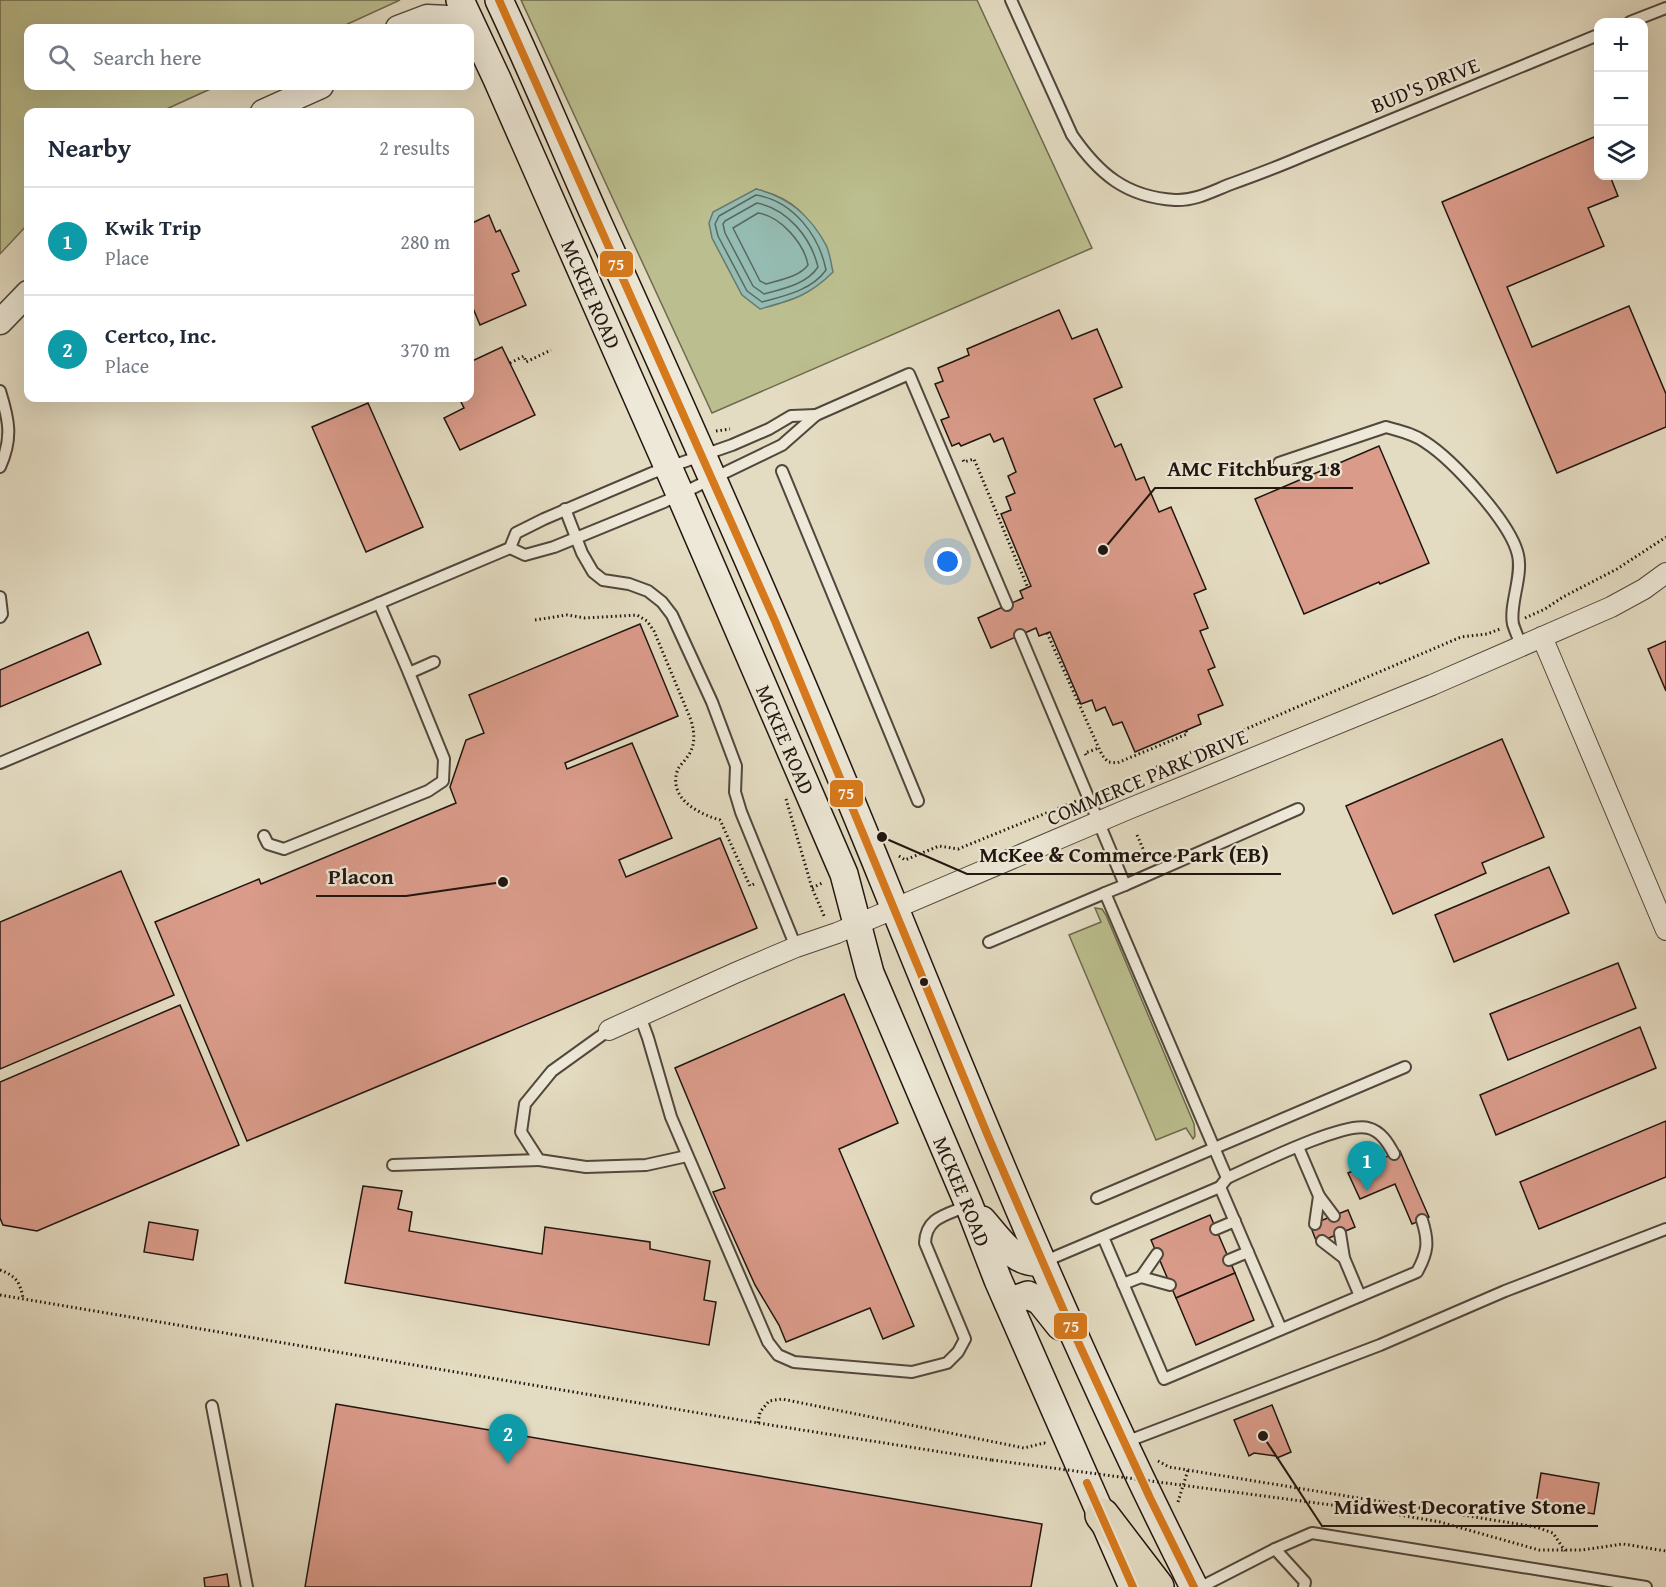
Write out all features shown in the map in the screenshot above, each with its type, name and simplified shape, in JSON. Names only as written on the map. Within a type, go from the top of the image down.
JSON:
[{"type":"highway","points":[[1102,1515],[1157,1587]]},
{"type":"main road","name":"MCKEE ROAD","points":[[500,2],[708,466],[1084,1359],[1194,1587]]},
{"type":"main road","name":"MCKEE ROAD","points":[[474,36],[497,79],[669,467],[844,874],[870,973],[1008,1302],[1133,1587]]},
{"type":"main road","points":[[969,1205],[1019,1259],[1028,1263],[1042,1262]]},
{"type":"main road","points":[[1008,1302],[1028,1295],[1040,1301],[1084,1359]]},
{"type":"street","points":[[408,24],[427,16],[463,16],[500,2]]},
{"type":"street","points":[[272,108],[312,90]]},
{"type":"street","points":[[0,322],[24,297]]},
{"type":"street","name":"COMMERCE PARK DRIVE","points":[[609,1029],[796,947],[894,909],[1542,637],[1611,607],[1644,589],[1666,573]]},
{"type":"street","points":[[1542,637],[1666,930]]},
{"type":"lane","name":"BUD'S DRIVE","points":[[1011,0],[1072,135],[1086,155],[1104,174],[1127,189],[1151,197],[1191,200],[1594,37]]},
{"type":"lane","points":[[1640,18],[1666,8]]},
{"type":"lane","points":[[510,548],[525,555],[576,538],[680,494],[708,466],[791,416],[816,414],[909,374],[1007,605]]},
{"type":"lane","points":[[0,391],[10,423],[9,444],[0,467]]},
{"type":"lane","points":[[0,763],[510,548],[516,533],[669,467],[708,466],[782,445],[816,414]]},
{"type":"lane","points":[[1280,463],[1386,427],[1425,441],[1458,468],[1501,521],[1515,544],[1519,558],[1513,623],[1521,646]]},
{"type":"lane","points":[[783,471],[918,801]]},
{"type":"lane","points":[[565,510],[593,572],[603,580],[629,584],[648,591],[672,615],[712,702],[731,752],[736,766],[735,792],[767,879],[796,947]]},
{"type":"lane","points":[[0,597],[2,614],[0,617]]},
{"type":"lane","points":[[264,836],[268,844],[284,849],[428,791],[443,781],[444,759],[379,603]]},
{"type":"lane","points":[[1020,635],[1125,885]]},
{"type":"lane","points":[[409,673],[434,663]]},
{"type":"lane","points":[[989,942],[1298,809]]},
{"type":"lane","points":[[1105,893],[1215,1149],[1235,1221],[1281,1329]]},
{"type":"lane","points":[[640,1017],[671,1117],[768,1342],[778,1355],[794,1362],[912,1372],[948,1363],[958,1352],[964,1339],[925,1243],[925,1231],[933,1221],[969,1205]]},
{"type":"lane","points":[[539,1160],[521,1132],[525,1104],[552,1071],[609,1029]]},
{"type":"lane","points":[[1097,1198],[1406,1068]]},
{"type":"lane","points":[[1042,1262],[1103,1237],[1298,1147],[1346,1128],[1368,1128],[1386,1138],[1394,1154]]},
{"type":"lane","points":[[1298,1147],[1319,1196],[1334,1216]]},
{"type":"lane","points":[[393,1165],[539,1160],[586,1167],[646,1165],[687,1156]]},
{"type":"lane","points":[[1314,1224],[1319,1196]]},
{"type":"lane","points":[[1103,1237],[1164,1379],[1417,1272],[1426,1256],[1427,1236],[1422,1220]]},
{"type":"lane","points":[[1216,1229],[1235,1221]]},
{"type":"lane","points":[[1123,1443],[1370,1349],[1505,1291],[1666,1229]]},
{"type":"lane","points":[[1340,1233],[1344,1258],[1360,1296]]},
{"type":"lane","points":[[1322,1241],[1344,1258]]},
{"type":"lane","points":[[1229,1260],[1248,1252]]},
{"type":"lane","points":[[1124,1284],[1140,1277],[1157,1254]]},
{"type":"lane","points":[[1140,1277],[1170,1285]]},
{"type":"lane","points":[[212,1406],[247,1587]]},
{"type":"lane","points":[[1201,1587],[1312,1533],[1646,1587]]},
{"type":"lane","points":[[1275,1549],[1305,1582],[1304,1587]]},
{"type":"path","points":[[510,363],[524,356],[526,362],[551,350]]},
{"type":"path","points":[[960,453],[964,462],[974,459],[1028,588]]},
{"type":"path","points":[[896,852],[901,859],[905,860],[939,846],[958,849],[1102,790],[1117,788],[1143,773],[1461,637],[1487,634],[1545,609],[1617,569],[1666,537]]},
{"type":"path","points":[[534,621],[567,615],[585,618],[624,614],[637,615],[647,621],[654,631],[691,720],[694,733],[691,753],[677,770],[678,792],[696,812],[720,820],[750,886],[767,879]]},
{"type":"path","points":[[1047,633],[1099,748],[1108,762],[1117,763],[1187,734],[1186,730]]},
{"type":"path","points":[[1090,751],[1099,748]]},
{"type":"path","points":[[1137,835],[1153,873]]},
{"type":"path","points":[[812,888],[826,881]]},
{"type":"path","points":[[811,882],[825,919]]},
{"type":"path","points":[[0,1270],[14,1275],[21,1286],[23,1298]]},
{"type":"path","points":[[0,1295],[758,1424],[992,1460],[1377,1511],[1440,1522],[1539,1550],[1564,1551],[1623,1544],[1666,1551]]},
{"type":"path","points":[[758,1424],[760,1413],[768,1401],[782,1399],[1024,1448],[1044,1443]]},
{"type":"path","points":[[1157,1460],[1169,1467],[1536,1527],[1553,1533],[1564,1551]]},
{"type":"path","points":[[1178,1500],[1188,1470]]},
{"type":"green space","points":[[0,0],[400,0],[348,24],[24,24],[24,90],[208,90],[169,108],[24,108],[24,228],[0,254]]},
{"type":"green space","points":[[521,0],[977,0],[1092,248],[712,413]],"holes":[[[755,189],[780,197],[798,209],[827,247]]]},
{"type":"green space","points":[[1095,908],[1102,909],[1106,915],[1194,1124],[1193,1139],[1186,1128],[1156,1140],[1069,935],[1101,922]]},
{"type":"water","points":[[756,189],[788,202],[805,216],[826,245],[833,272],[808,292],[760,309],[742,295],[712,238],[709,223],[713,212]]},
{"type":"building","points":[[1594,137],[1594,180],[1612,180],[1618,196],[1588,208],[1604,246],[1507,287],[1532,347],[1629,306],[1666,394],[1666,427],[1557,473],[1442,202]]},
{"type":"building","points":[[489,215],[496,232],[500,230],[519,271],[512,274],[526,305],[480,325],[474,311],[474,222]]},
{"type":"building","points":[[1059,310],[1072,339],[1097,329],[1122,387],[1094,399],[1115,447],[1121,444],[1136,480],[1144,477],[1159,512],[1171,507],[1206,589],[1194,594],[1208,628],[1200,631],[1215,667],[1208,670],[1223,705],[1198,715],[1201,724],[1135,752],[1122,722],[1113,725],[1105,707],[1096,711],[1092,700],[1081,704],[1050,632],[1039,636],[1036,628],[991,648],[978,618],[1023,598],[1020,591],[1031,586],[1001,514],[1011,510],[1006,497],[1015,493],[1008,476],[1016,472],[1003,438],[994,442],[990,434],[961,446],[959,443],[952,446],[941,420],[949,417],[935,384],[943,381],[938,368],[969,355],[967,349]]},
{"type":"building","points":[[502,347],[535,415],[460,450],[444,418],[464,408],[461,402],[474,402],[474,360]]},
{"type":"building","points":[[368,403],[423,527],[366,552],[312,427]]},
{"type":"building","points":[[1379,446],[1429,563],[1304,614],[1255,499]]},
{"type":"building","points":[[640,624],[678,716],[565,763],[567,769],[632,743],[672,838],[619,860],[626,877],[720,838],[757,928],[247,1141],[155,922],[259,879],[261,884],[456,803],[450,787],[466,740],[484,733],[469,695]]},
{"type":"building","points":[[88,632],[101,664],[0,707],[0,670]]},
{"type":"building","points":[[1666,641],[1666,691],[1648,649]]},
{"type":"building","points":[[1502,739],[1544,837],[1482,863],[1486,873],[1393,914],[1346,806]]},
{"type":"building","points":[[1549,867],[1569,913],[1454,962],[1435,915]]},
{"type":"building","points":[[121,871],[174,995],[0,1069],[0,922]]},
{"type":"building","points":[[1618,963],[1636,1008],[1508,1060],[1490,1014]]},
{"type":"building","points":[[844,994],[898,1123],[839,1149],[914,1326],[883,1339],[870,1308],[786,1342],[779,1325],[755,1285],[713,1192],[725,1188],[675,1068]]},
{"type":"building","points":[[180,1005],[239,1145],[37,1231],[3,1225],[0,1218],[0,1082]]},
{"type":"building","points":[[1640,1027],[1656,1068],[1496,1135],[1480,1095]]},
{"type":"building","points":[[1666,1121],[1666,1177],[1539,1229],[1520,1182]]},
{"type":"building","points":[[1400,1151],[1429,1217],[1412,1224],[1395,1184],[1360,1199],[1348,1173]]},
{"type":"building","points":[[363,1186],[402,1191],[398,1209],[412,1212],[409,1231],[542,1254],[545,1227],[650,1242],[650,1249],[710,1261],[704,1300],[716,1302],[709,1345],[345,1283]]},
{"type":"building","points":[[1348,1210],[1355,1227],[1317,1243],[1310,1225]]},
{"type":"building","points":[[1210,1215],[1235,1273],[1176,1298],[1151,1240]]},
{"type":"building","points":[[149,1222],[198,1230],[193,1260],[144,1252]]},
{"type":"building","points":[[1235,1273],[1254,1320],[1196,1345],[1176,1298]]},
{"type":"building","points":[[336,1404],[1042,1524],[1031,1587],[305,1587]]},
{"type":"building","points":[[1272,1405],[1291,1452],[1277,1458],[1254,1453],[1249,1456],[1234,1420]]},
{"type":"building","points":[[1541,1473],[1599,1483],[1594,1514],[1536,1504]]},
{"type":"building","points":[[227,1574],[229,1587],[205,1587],[204,1578]]},
{"type":"transit line","name":"75","points":[[499,0],[775,621],[988,1136],[1067,1318],[1194,1587]]},
{"type":"transit line","name":"75","points":[[1087,1483],[1133,1587]]},
{"type":"place","name":"AMC Fitchburg 18","points":[[1103,550]]},
{"type":"place","name":"McKee & Commerce Park (EB)","points":[[882,837]]},
{"type":"place","name":"Placon","points":[[503,882]]},
{"type":"place","name":"Kwik Trip","points":[[1367,1191]]},
{"type":"place","name":"Midwest Decorative Stone","points":[[1263,1436]]},
{"type":"place","name":"Certco, Inc.","points":[[508,1464]]}]
